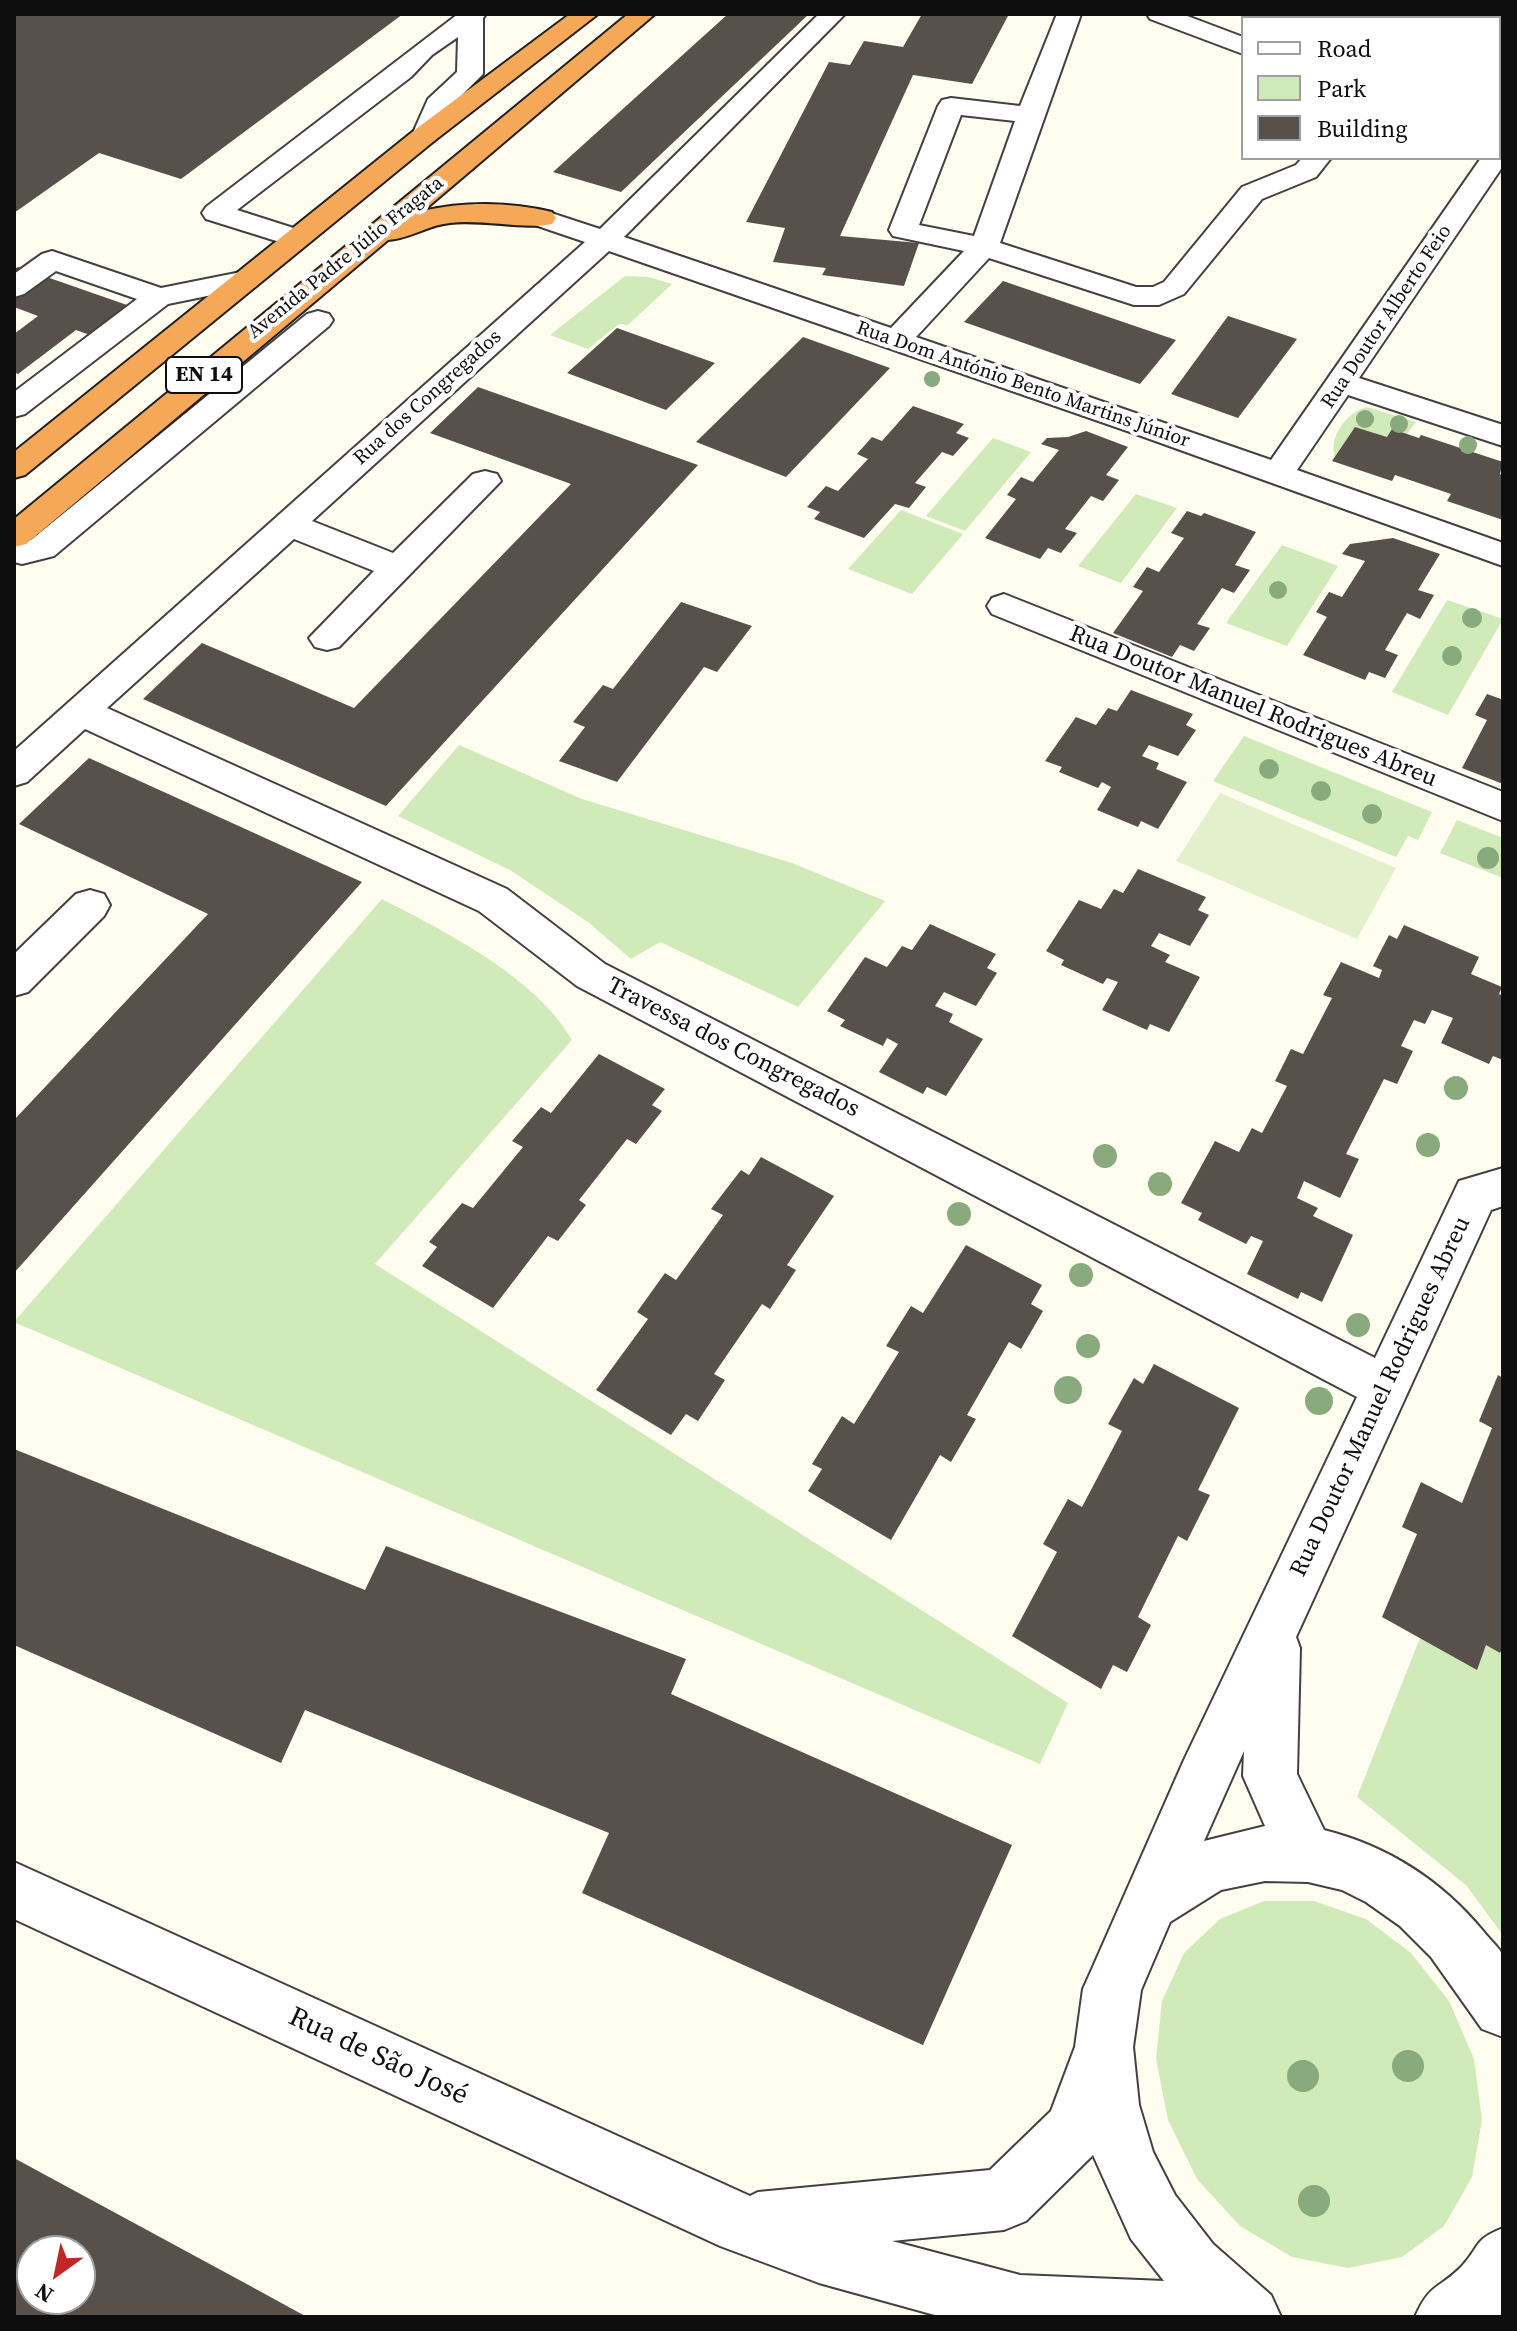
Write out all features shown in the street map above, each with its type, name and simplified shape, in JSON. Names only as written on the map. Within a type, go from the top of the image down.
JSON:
[{"type":"highway","name":"Avenida Padre Júlio Fragata","points":[[14,468],[425,135],[586,14]]},
{"type":"highway","name":"Avenida Padre Júlio Fragata","points":[[17,550],[62,497],[347,256],[643,14]]},
{"type":"highway","points":[[490,140],[488,164],[498,182],[510,199],[542,218]]},
{"type":"highway","points":[[347,256],[411,221],[486,212],[542,218]]},
{"type":"street","name":"Rua dos Congregados","points":[[14,772],[605,240],[833,14]]},
{"type":"street","points":[[897,340],[984,247],[1069,14]]},
{"type":"street","points":[[1159,14],[1241,45]]},
{"type":"street","points":[[425,135],[437,105],[470,74],[473,15]]},
{"type":"street","points":[[296,238],[216,213],[402,72],[423,50],[473,15]]},
{"type":"street","points":[[402,72],[442,61],[454,63],[470,74]]},
{"type":"street","points":[[1030,115],[951,106],[903,230],[984,247],[1134,296],[1159,296],[1174,288],[1252,193],[1306,171],[1315,160]]},
{"type":"street","name":"Rua Doutor Alberto Feio","points":[[1277,475],[1494,160]]},
{"type":"street","name":"Rua Dom António Bento Martins Júnior","points":[[542,218],[1503,555]]},
{"type":"street","points":[[14,288],[52,260],[159,297]]},
{"type":"street","points":[[14,407],[159,297],[246,280]]},
{"type":"street","points":[[17,550],[42,548],[318,320]]},
{"type":"street","points":[[1342,383],[1503,436]]},
{"type":"street","points":[[327,638],[485,481]]},
{"type":"street","points":[[288,524],[396,567]]},
{"type":"street","name":"Rua Doutor Manuel Rodrigues Abreu","points":[[1004,606],[1503,807]]},
{"type":"street","name":"Travessa dos Congregados","points":[[80,711],[493,900],[591,975],[1387,1388]]},
{"type":"street","points":[[15,977],[90,905]]},
{"type":"street","name":"Rua Doutor Manuel Rodrigues Abreu","points":[[1104,2047],[1112,1989],[1275,1626],[1475,1195],[1503,1187]]},
{"type":"street","name":"Rua Doutor Manuel Rodrigues Abreu","points":[[1275,1626],[1270,1776],[1306,1853]]},
{"type":"street","points":[[1150,1902],[1215,1864],[1256,1853],[1306,1853],[1345,1862],[1392,1884],[1434,1917],[1472,1957],[1503,2008]]},
{"type":"street","name":"Rua de São José","points":[[14,1890],[742,2224],[819,2252],[1020,2307],[1247,2317]]},
{"type":"street","points":[[742,2224],[1004,2199],[1074,2131],[1104,2047]]},
{"type":"street","points":[[1104,2047],[1109,2105],[1121,2148],[1153,2217],[1191,2266],[1247,2317]]},
{"type":"street","points":[[1447,2317],[1484,2288],[1503,2259]]},
{"type":"green space","points":[[625,276],[649,277],[672,284],[628,325],[619,324],[588,349],[550,335]]},
{"type":"green space","points":[[1367,407],[1416,422],[1407,434],[1387,437],[1355,427],[1335,457],[1334,441],[1341,426],[1353,414]]},
{"type":"green space","points":[[993,438],[1031,452],[965,531],[926,516]]},
{"type":"green space","points":[[1136,494],[1177,508],[1121,583],[1078,566]]},
{"type":"green space","points":[[901,510],[963,534],[912,594],[848,569]]},
{"type":"green space","points":[[1282,545],[1338,566],[1287,646],[1226,623]]},
{"type":"green space","points":[[1447,600],[1503,619],[1448,715],[1392,692]]},
{"type":"green space","points":[[1244,736],[1432,812],[1418,840],[1408,836],[1396,857],[1213,781]]},
{"type":"green space","points":[[459,745],[582,799],[792,863],[885,901],[798,1007],[660,942],[631,959],[588,922],[510,870],[398,816]]},
{"type":"green space","points":[[1220,793],[1396,868],[1357,939],[1176,861]]},
{"type":"green space","points":[[1457,820],[1503,838],[1503,878],[1440,853]]},
{"type":"green space","points":[[382,899],[434,926],[513,976],[556,1017],[572,1040],[375,1264],[1068,1703],[1040,1764],[14,1322]]},
{"type":"green space","points":[[1420,1638],[1486,1645],[1500,1653],[1503,1647],[1503,1935],[1466,1885],[1357,1797]]},
{"type":"green space","points":[[1264,1901],[1314,1901],[1366,1919],[1411,1953],[1449,2001],[1474,2059],[1482,2120],[1472,2177],[1444,2226],[1402,2257],[1348,2268],[1292,2257],[1240,2226],[1197,2179],[1168,2120],[1156,2059],[1162,2001],[1184,1953],[1220,1919]]},
{"type":"building","points":[[14,14],[403,14],[181,179],[99,153],[14,213]]},
{"type":"building","points":[[728,14],[809,14],[621,192],[553,172]]},
{"type":"building","points":[[922,14],[1009,14],[972,84],[913,75],[840,236],[919,243],[904,286],[822,275],[826,268],[773,262],[785,228],[746,222],[829,62],[850,65],[864,41],[903,47]]},
{"type":"building","points":[[18,267],[150,313],[113,343],[76,330],[18,374],[14,372],[14,334],[38,316],[14,307],[14,269]]},
{"type":"building","points":[[1003,281],[1176,340],[1140,384],[964,322]]},
{"type":"building","points":[[1228,316],[1297,339],[1238,418],[1171,394]]},
{"type":"building","points":[[617,328],[715,363],[666,410],[567,373]]},
{"type":"building","points":[[803,337],[890,368],[786,477],[696,442]]},
{"type":"building","points":[[478,387],[698,465],[386,806],[143,699],[202,643],[354,708],[571,484],[430,433]]},
{"type":"building","points":[[913,406],[964,424],[956,433],[969,438],[953,456],[942,452],[915,483],[926,487],[909,508],[895,504],[864,538],[814,519],[820,512],[807,507],[826,486],[838,491],[868,459],[857,454],[872,437],[882,441]]},
{"type":"building","points":[[1355,427],[1387,437],[1392,429],[1419,438],[1421,435],[1503,462],[1500,474],[1503,476],[1503,520],[1447,501],[1451,494],[1395,475],[1392,481],[1332,461]]},
{"type":"building","points":[[1086,431],[1128,447],[1106,475],[1119,480],[1103,501],[1091,496],[1065,529],[1077,533],[1061,553],[1048,548],[1040,559],[985,538],[1016,499],[1007,495],[1021,477],[1033,482],[1059,450],[1041,444],[1047,438],[1068,437]]},
{"type":"building","points":[[1187,511],[1201,516],[1204,513],[1256,532],[1235,565],[1250,570],[1234,593],[1222,588],[1197,624],[1210,628],[1194,651],[1180,645],[1172,657],[1113,633],[1143,591],[1133,587],[1147,567],[1159,572],[1184,538],[1171,533]]},
{"type":"building","points":[[1393,538],[1440,554],[1418,590],[1434,595],[1420,619],[1407,613],[1385,650],[1398,655],[1385,678],[1369,672],[1365,680],[1303,655],[1327,617],[1316,612],[1329,592],[1342,597],[1365,561],[1342,554],[1350,544]]},
{"type":"building","points":[[681,602],[752,626],[717,672],[704,667],[617,782],[559,761],[585,727],[573,722],[603,685],[613,689]]},
{"type":"building","points":[[1131,690],[1193,714],[1186,725],[1196,730],[1178,756],[1149,745],[1142,756],[1159,763],[1156,769],[1187,782],[1158,829],[1141,821],[1138,827],[1097,810],[1111,787],[1102,782],[1098,788],[1059,772],[1062,767],[1045,761],[1076,717],[1096,725],[1108,708],[1117,711]]},
{"type":"building","points":[[1487,694],[1501,699],[1503,694],[1503,784],[1462,768],[1487,720],[1475,715]]},
{"type":"building","points":[[89,758],[362,882],[14,1273],[14,1120],[208,914],[19,824]]},
{"type":"building","points":[[1138,869],[1206,897],[1198,910],[1209,915],[1190,946],[1159,933],[1151,946],[1170,955],[1165,962],[1200,977],[1169,1032],[1150,1024],[1147,1030],[1102,1010],[1118,982],[1107,978],[1103,984],[1061,965],[1064,960],[1046,951],[1079,900],[1101,909],[1114,889],[1123,893]]},
{"type":"building","points":[[930,924],[996,954],[987,968],[997,973],[976,1006],[944,992],[935,1006],[953,1014],[949,1022],[983,1039],[946,1096],[927,1087],[923,1094],[879,1072],[898,1044],[887,1038],[883,1046],[840,1026],[845,1020],[827,1011],[865,957],[887,967],[902,946],[912,950]]},
{"type":"building","points":[[1404,925],[1479,957],[1471,974],[1502,987],[1499,994],[1503,996],[1503,1060],[1493,1056],[1489,1064],[1441,1043],[1453,1018],[1432,1010],[1425,1024],[1414,1020],[1401,1046],[1413,1051],[1397,1084],[1384,1079],[1346,1154],[1359,1159],[1340,1198],[1304,1181],[1297,1198],[1318,1208],[1313,1216],[1353,1235],[1322,1302],[1301,1292],[1298,1299],[1247,1274],[1263,1241],[1251,1236],[1246,1244],[1198,1220],[1202,1213],[1181,1203],[1215,1141],[1239,1152],[1252,1128],[1262,1133],[1287,1086],[1275,1081],[1291,1049],[1303,1054],[1332,998],[1323,995],[1341,962],[1379,978],[1382,970],[1373,966],[1389,935],[1397,939]]},
{"type":"building","points":[[599,1054],[665,1089],[652,1105],[662,1111],[636,1144],[627,1139],[579,1200],[586,1205],[558,1241],[548,1236],[493,1308],[422,1266],[437,1247],[429,1242],[462,1203],[473,1208],[523,1147],[512,1141],[541,1107],[551,1113]]},
{"type":"building","points":[[761,1157],[834,1196],[787,1265],[796,1270],[770,1309],[762,1304],[714,1374],[725,1380],[698,1421],[686,1414],[671,1435],[596,1390],[648,1319],[637,1312],[665,1273],[676,1280],[723,1215],[711,1209],[741,1170],[749,1175]]},
{"type":"building","points":[[966,1245],[1042,1285],[1031,1304],[1043,1311],[1021,1349],[1009,1342],[967,1415],[976,1419],[951,1462],[940,1455],[891,1540],[808,1491],[822,1469],[812,1464],[842,1416],[854,1424],[899,1352],[886,1346],[911,1306],[923,1313]]},
{"type":"building","points":[[1154,1364],[1239,1408],[1198,1490],[1210,1495],[1187,1541],[1178,1536],[1138,1617],[1151,1625],[1127,1672],[1113,1665],[1101,1689],[1012,1636],[1057,1552],[1043,1544],[1068,1499],[1082,1507],[1122,1431],[1108,1424],[1134,1378],[1143,1384]]},
{"type":"building","points":[[1498,1375],[1503,1378],[1503,1647],[1500,1653],[1486,1645],[1477,1670],[1382,1617],[1417,1534],[1402,1527],[1421,1482],[1462,1503],[1492,1428],[1479,1421]]},
{"type":"building","points":[[14,1449],[365,1590],[386,1546],[686,1659],[671,1694],[1012,1845],[923,2045],[582,1893],[609,1833],[305,1710],[281,1763],[14,1645]]},
{"type":"building","points":[[14,2158],[307,2317],[14,2317]]}]
